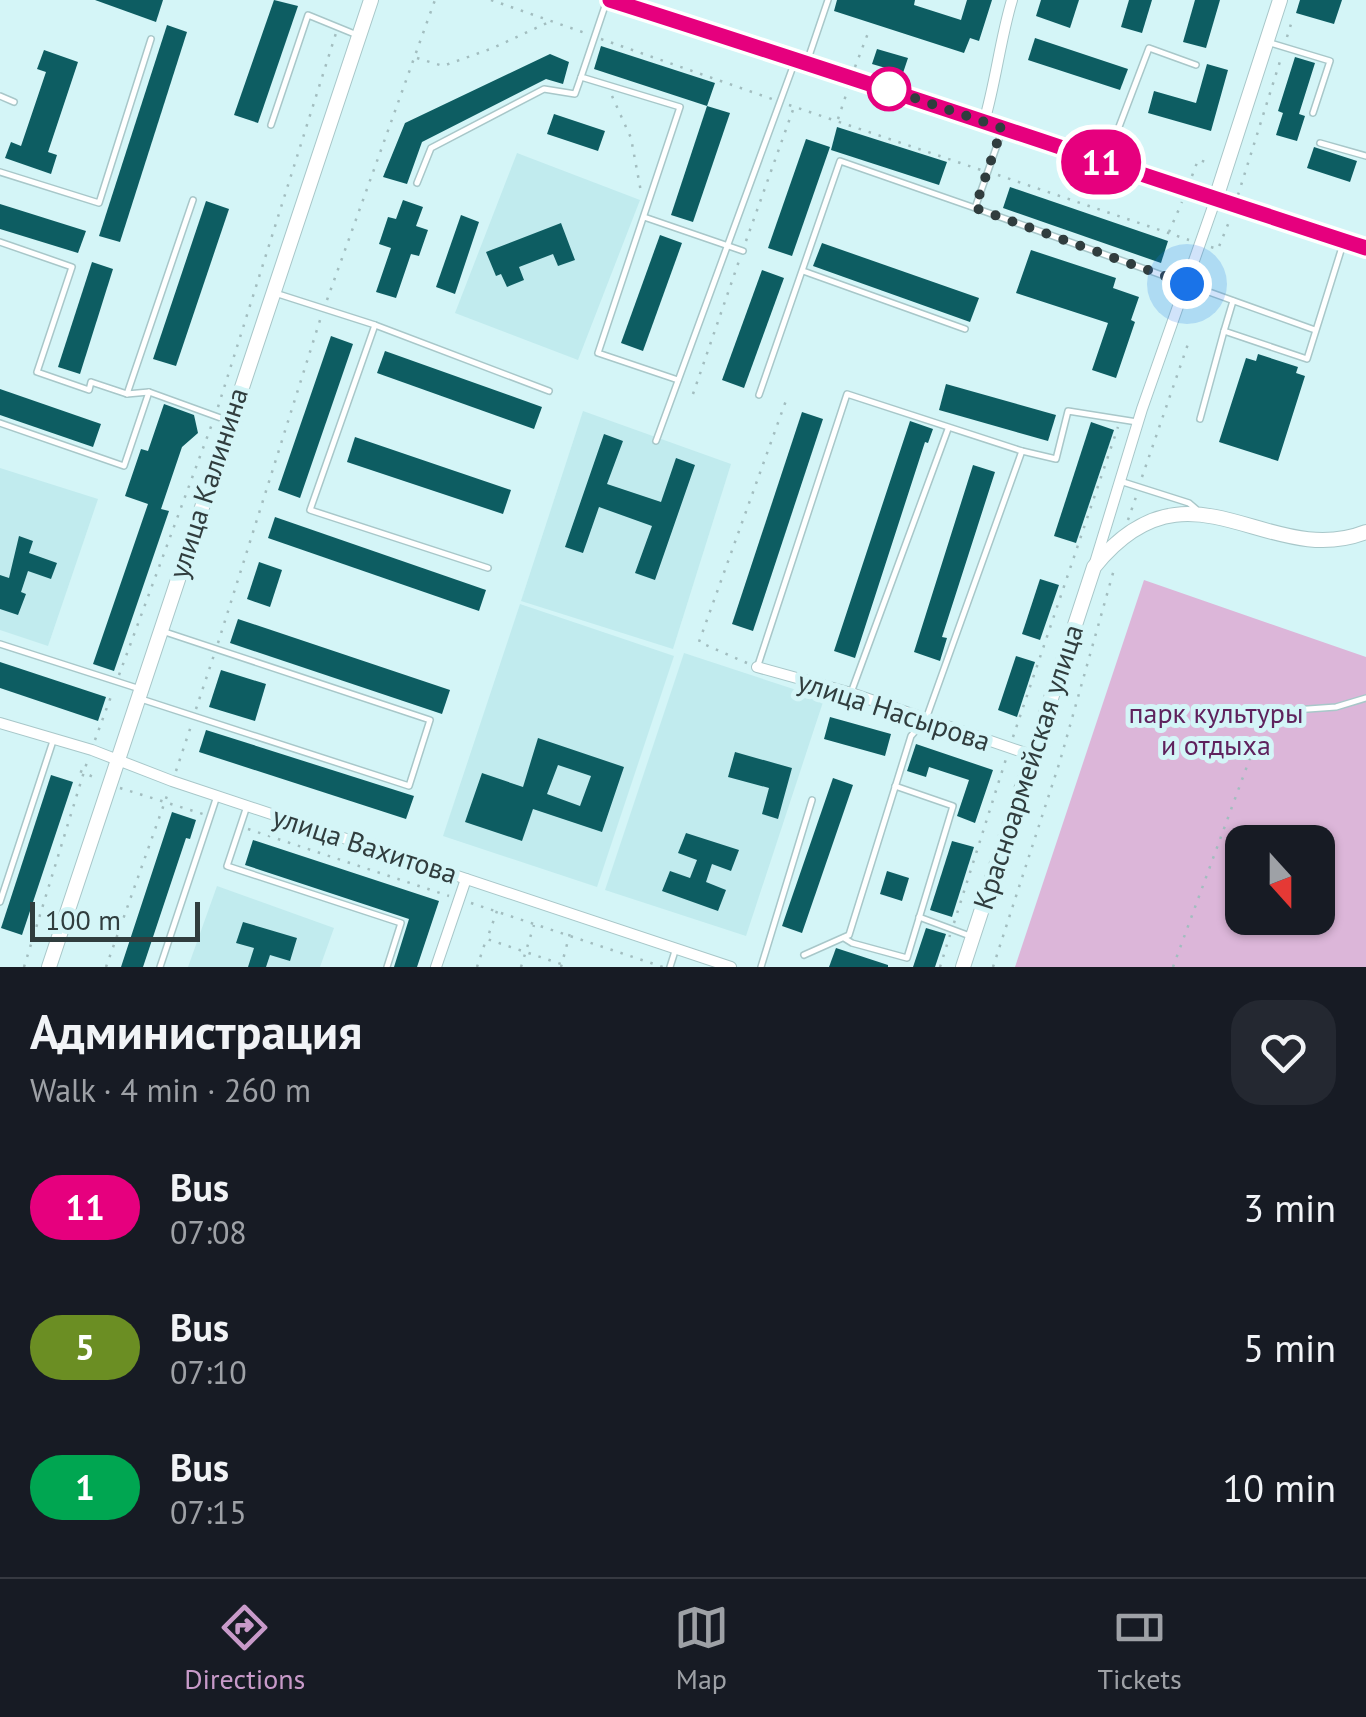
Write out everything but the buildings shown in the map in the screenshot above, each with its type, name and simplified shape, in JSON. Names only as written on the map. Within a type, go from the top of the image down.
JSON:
[{"type":"main road","points":[[612,0],[1366,248]]},
{"type":"street","name":"улица Калинина","points":[[49,967],[120,760],[222,418],[272,292],[371,0]]},
{"type":"street","points":[[984,122],[1012,0]]},
{"type":"street","points":[[1094,567],[1138,422],[1280,0]]},
{"type":"street","points":[[1094,567],[1122,539],[1163,518],[1199,512],[1304,540],[1348,539],[1366,532]]},
{"type":"street","name":"Красноармейская улица","points":[[963,967],[1094,567]]},
{"type":"street","name":"улица Насырова","points":[[757,668],[851,693],[1032,754]]},
{"type":"street","name":"улица Вахитова","points":[[0,723],[92,750],[172,781],[731,967]]},
{"type":"street","points":[[436,967],[466,879]]},
{"type":"lane","points":[[417,183],[431,148],[544,89],[575,94],[594,36],[612,0]]},
{"type":"lane","points":[[656,441],[780,101],[828,0]]},
{"type":"lane","points":[[271,125],[308,15],[359,36]]},
{"type":"lane","points":[[0,172],[98,204],[152,38]]},
{"type":"lane","points":[[1264,42],[1330,61],[1312,113]]},
{"type":"lane","points":[[1105,164],[1149,48],[1196,66]]},
{"type":"lane","points":[[581,77],[680,108],[598,353],[678,380]]},
{"type":"lane","points":[[0,96],[14,102]]},
{"type":"lane","points":[[975,208],[1002,128]]},
{"type":"lane","points":[[1320,142],[1366,156]]},
{"type":"lane","points":[[758,395],[840,162],[1315,330]]},
{"type":"lane","points":[[127,394],[192,200]]},
{"type":"lane","points":[[644,213],[743,251]]},
{"type":"lane","points":[[1224,331],[1307,359],[1344,241]]},
{"type":"lane","points":[[0,242],[72,267],[37,372],[88,390],[91,382],[127,394],[149,392],[222,418]]},
{"type":"lane","points":[[804,272],[965,328]]},
{"type":"lane","points":[[272,292],[375,325],[549,391]]},
{"type":"lane","points":[[1200,419],[1233,301]]},
{"type":"lane","points":[[375,325],[310,510],[488,568]]},
{"type":"lane","points":[[0,423],[124,466],[149,392]]},
{"type":"lane","points":[[757,668],[847,394],[1022,452],[1056,459],[1068,411],[1138,422]]},
{"type":"lane","points":[[851,693],[949,428]]},
{"type":"lane","points":[[804,955],[848,935],[911,736],[926,719],[1022,452]]},
{"type":"lane","points":[[1120,482],[1189,503],[1199,512]]},
{"type":"lane","points":[[0,644],[117,681],[194,716],[409,786],[430,720],[159,630]]},
{"type":"lane","points":[[1266,712],[1336,707],[1366,698]]},
{"type":"lane","points":[[0,902],[54,741]]},
{"type":"lane","points":[[844,938],[907,958],[954,806],[896,786]]},
{"type":"lane","points":[[160,967],[217,796]]},
{"type":"lane","points":[[762,967],[812,800]]},
{"type":"lane","points":[[248,806],[228,866],[401,923],[386,967]]},
{"type":"lane","points":[[919,917],[973,937]]},
{"type":"lane","points":[[667,967],[676,949]]},
{"type":"path","points":[[106,967],[216,650],[324,310],[435,0]]},
{"type":"path","points":[[492,0],[1218,249],[1291,24]]},
{"type":"path","points":[[416,58],[442,66],[494,48],[551,21]]},
{"type":"path","points":[[24,967],[82,772],[222,418],[338,27]]},
{"type":"path","points":[[607,85],[631,138],[644,213]]},
{"type":"path","points":[[694,394],[794,106]]},
{"type":"path","points":[[994,967],[1060,761],[1122,539],[1189,341]]},
{"type":"path","points":[[757,668],[699,642],[788,396]]},
{"type":"path","points":[[940,967],[1122,419]]},
{"type":"path","points":[[1173,967],[1266,712]]},
{"type":"path","points":[[82,772],[210,817]]},
{"type":"path","points":[[240,826],[667,967]]},
{"type":"path","points":[[478,967],[496,912]]},
{"type":"path","points":[[521,967],[534,924]]},
{"type":"path","points":[[487,938],[561,966],[570,934]]},
{"type":"shaded area","points":[[517,153],[640,200],[578,360],[455,313]]},
{"type":"shaded area","points":[[583,411],[731,464],[673,649],[521,601]]},
{"type":"shaded area","points":[[0,468],[98,499],[48,646],[0,630]]},
{"type":"shaded area","points":[[520,604],[674,656],[597,887],[443,836]]},
{"type":"shaded area","points":[[684,653],[824,699],[746,936],[605,890]]},
{"type":"shaded area","points":[[217,886],[334,928],[320,967],[188,967]]},
{"type":"green space","name":"парк культуры и отдыха","points":[[1144,580],[1366,657],[1366,967],[1015,967]]},
{"type":"bus line","name":"11","points":[[610,0],[852,76],[1105,164],[1366,248]]},
{"type":"route","points":[[889,89],[885,88],[1002,128],[975,208],[1187,284]]}]
